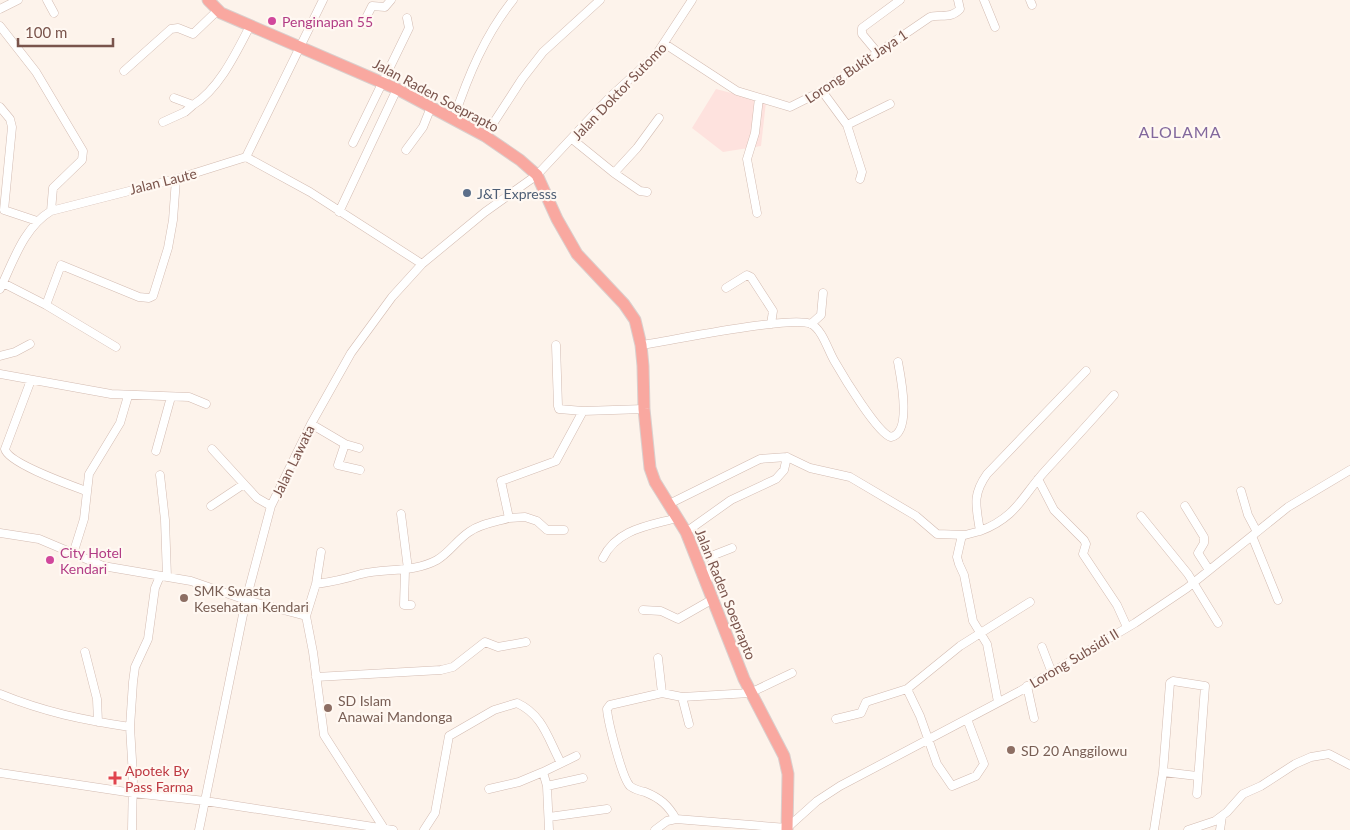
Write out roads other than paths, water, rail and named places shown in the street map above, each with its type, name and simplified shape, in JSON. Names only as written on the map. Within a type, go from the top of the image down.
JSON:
[{"type":"highway","name":"Jalan Raden Soeprapto","points":[[208,0],[217,11],[382,81],[454,118],[520,160],[537,175],[557,219],[577,254],[631,312],[641,345],[644,409],[650,468],[686,532],[707,582],[728,643],[750,692],[784,756],[788,774],[787,829]]},
{"type":"street","points":[[0,10],[18,0]]},
{"type":"street","points":[[47,0],[54,12]]},
{"type":"street","points":[[323,0],[246,157],[310,192],[422,264]]},
{"type":"street","points":[[363,24],[372,6],[382,7],[391,0]]},
{"type":"street","points":[[454,118],[468,77],[498,20],[513,0]]},
{"type":"street","points":[[485,136],[522,79],[543,52],[600,0]]},
{"type":"street","name":"Jalan Doktor Sutomo","points":[[537,175],[610,97],[656,55],[665,44],[692,0]]},
{"type":"street","points":[[877,52],[862,34],[862,28],[900,0]]},
{"type":"street","name":"Lorong Bukit Jaya 1","points":[[665,44],[725,84],[759,98],[790,107],[822,91],[930,17],[944,17],[956,13],[960,9],[958,0]]},
{"type":"street","points":[[984,0],[995,27]]},
{"type":"street","points":[[124,71],[171,29],[178,28],[193,34],[217,11]]},
{"type":"street","points":[[354,143],[408,28],[407,18]]},
{"type":"street","points":[[0,26],[36,72],[83,151],[82,160],[53,188],[51,211]]},
{"type":"street","points":[[163,122],[185,112],[212,87],[234,56],[250,26]]},
{"type":"street","points":[[339,212],[397,89]]},
{"type":"street","points":[[822,91],[847,125],[862,172],[860,179]]},
{"type":"street","points":[[174,98],[193,106]]},
{"type":"street","points":[[757,212],[747,159],[755,133],[759,98]]},
{"type":"street","points":[[847,125],[890,104]]},
{"type":"street","points":[[0,107],[10,120],[12,127],[4,210],[38,221]]},
{"type":"street","points":[[406,150],[423,127],[431,107]]},
{"type":"street","points":[[614,172],[636,148],[659,118]]},
{"type":"street","points":[[572,139],[640,191],[648,192]]},
{"type":"street","name":"Jalan Laute","points":[[1,286],[26,237],[38,221],[51,211],[176,179],[246,157]]},
{"type":"street","name":"Jalan Lawata","points":[[199,830],[246,600],[271,506],[311,424],[351,353],[392,297],[422,264],[485,212],[537,175]]},
{"type":"street","points":[[46,305],[61,265],[139,297],[149,298],[153,296],[168,248],[174,220],[176,179]]},
{"type":"street","points":[[726,288],[742,276],[747,274],[751,277],[773,311],[771,324]]},
{"type":"street","points":[[1,286],[46,305],[116,347]]},
{"type":"street","points":[[811,324],[821,315],[823,293]]},
{"type":"street","points":[[641,345],[771,324],[795,322],[811,324],[820,332],[834,361],[868,413],[883,432],[891,437],[901,432],[903,422],[903,388],[898,362]]},
{"type":"street","points":[[0,356],[23,349],[30,344]]},
{"type":"street","points":[[556,345],[559,410],[644,409]]},
{"type":"street","points":[[980,531],[975,502],[977,490],[983,478],[1086,371]]},
{"type":"street","points":[[0,374],[128,396],[194,398],[206,404]]},
{"type":"street","points":[[31,380],[5,449],[6,454],[17,461],[86,491]]},
{"type":"street","points":[[73,554],[84,519],[89,474],[120,423],[128,396]]},
{"type":"street","points":[[669,504],[760,459],[787,457],[810,468],[850,476],[916,516],[937,534],[962,535],[980,531],[995,525],[1026,498],[1038,479],[1114,396]]},
{"type":"street","points":[[156,451],[171,397]]},
{"type":"street","points":[[509,518],[501,480],[556,461],[582,411]]},
{"type":"street","points":[[311,424],[345,444],[359,448]]},
{"type":"street","points":[[345,444],[338,465],[360,470]]},
{"type":"street","points":[[212,448],[257,498],[271,506]]},
{"type":"street","points":[[686,532],[731,500],[776,479],[784,470],[787,457]]},
{"type":"street","name":"Lorong Subsidi II","points":[[787,829],[829,793],[1027,686],[1127,627],[1193,583],[1288,507],[1350,470]]},
{"type":"street","points":[[132,830],[134,793],[130,726],[135,667],[148,639],[155,588],[163,577],[166,533],[160,475]]},
{"type":"street","points":[[1038,479],[1054,510],[1084,540],[1086,544],[1083,554],[1117,605],[1127,627]]},
{"type":"street","points":[[210,506],[244,484]]},
{"type":"street","points":[[1241,491],[1254,534],[1278,600]]},
{"type":"street","points":[[1185,506],[1204,537],[1204,543],[1198,550],[1209,570]]},
{"type":"street","points":[[401,514],[406,569],[404,605],[411,604]]},
{"type":"street","points":[[1141,516],[1188,574],[1218,623]]},
{"type":"street","points":[[316,584],[341,581],[361,574],[406,569],[437,560],[468,532],[477,527],[509,518],[525,517],[537,521],[547,530],[564,530]]},
{"type":"street","points":[[603,558],[609,546],[617,538],[677,518]]},
{"type":"street","points":[[0,533],[38,539],[103,566],[191,581],[246,600],[306,616]]},
{"type":"street","points":[[962,535],[957,556],[964,575],[973,621],[987,644],[998,702]]},
{"type":"street","points":[[707,582],[714,555],[732,548]]},
{"type":"street","points":[[321,552],[316,584],[306,616],[324,735],[384,829]]},
{"type":"street","points":[[643,610],[655,609],[678,619],[713,599]]},
{"type":"street","points":[[836,719],[861,713],[866,702],[907,689],[960,646],[1030,602]]},
{"type":"street","points":[[316,677],[441,670],[453,667],[485,642],[498,647],[526,642]]},
{"type":"street","points":[[1042,647],[1052,672]]},
{"type":"street","points":[[85,652],[97,699],[98,722]]},
{"type":"street","points":[[658,658],[662,693]]},
{"type":"street","points":[[676,819],[669,806],[664,802],[631,787],[627,781],[622,771],[607,711],[610,705],[662,693],[682,697],[750,692],[792,672]]},
{"type":"street","points":[[1154,830],[1163,772],[1170,683],[1173,681],[1205,686],[1196,794]]},
{"type":"street","points":[[1027,686],[1034,718]]},
{"type":"street","points":[[907,689],[920,716],[937,764],[952,786],[976,776],[984,764],[966,719]]},
{"type":"street","points":[[0,694],[46,712],[130,726]]},
{"type":"street","points":[[682,697],[689,724]]},
{"type":"street","points":[[424,830],[435,813],[449,736],[494,710],[518,703],[539,717],[561,764]]},
{"type":"street","points":[[1188,830],[1211,823],[1222,816],[1243,794],[1261,786],[1300,762],[1329,754],[1350,765]]},
{"type":"street","points":[[489,789],[519,782],[576,756]]},
{"type":"street","points":[[543,772],[547,786],[549,830]]},
{"type":"street","points":[[1163,772],[1197,776]]},
{"type":"street","points":[[0,773],[134,793],[205,801],[393,830]]},
{"type":"street","points":[[547,786],[583,778]]},
{"type":"street","points":[[549,817],[607,809]]},
{"type":"street","points":[[1220,830],[1222,816]]},
{"type":"street","points":[[655,830],[666,821],[676,819],[787,829]]},
{"type":"place","name":"Penginapan 55","points":[[272,21]]},
{"type":"place","name":"J&T Expresss","points":[[467,193]]},
{"type":"place","name":"City Hotel Kendari","points":[[50,560]]},
{"type":"place","name":"SMK Swasta Kesehatan Kendari","points":[[184,598]]},
{"type":"place","name":"SD Islam Anawai Mandonga","points":[[328,708]]},
{"type":"place","name":"SD 20 Anggilowu","points":[[1011,750]]},
{"type":"place","name":"Apotek By Pass Farma","points":[[115,778]]},
{"type":"district","name":"ALOLAMA","points":[[1180,131]]}]
